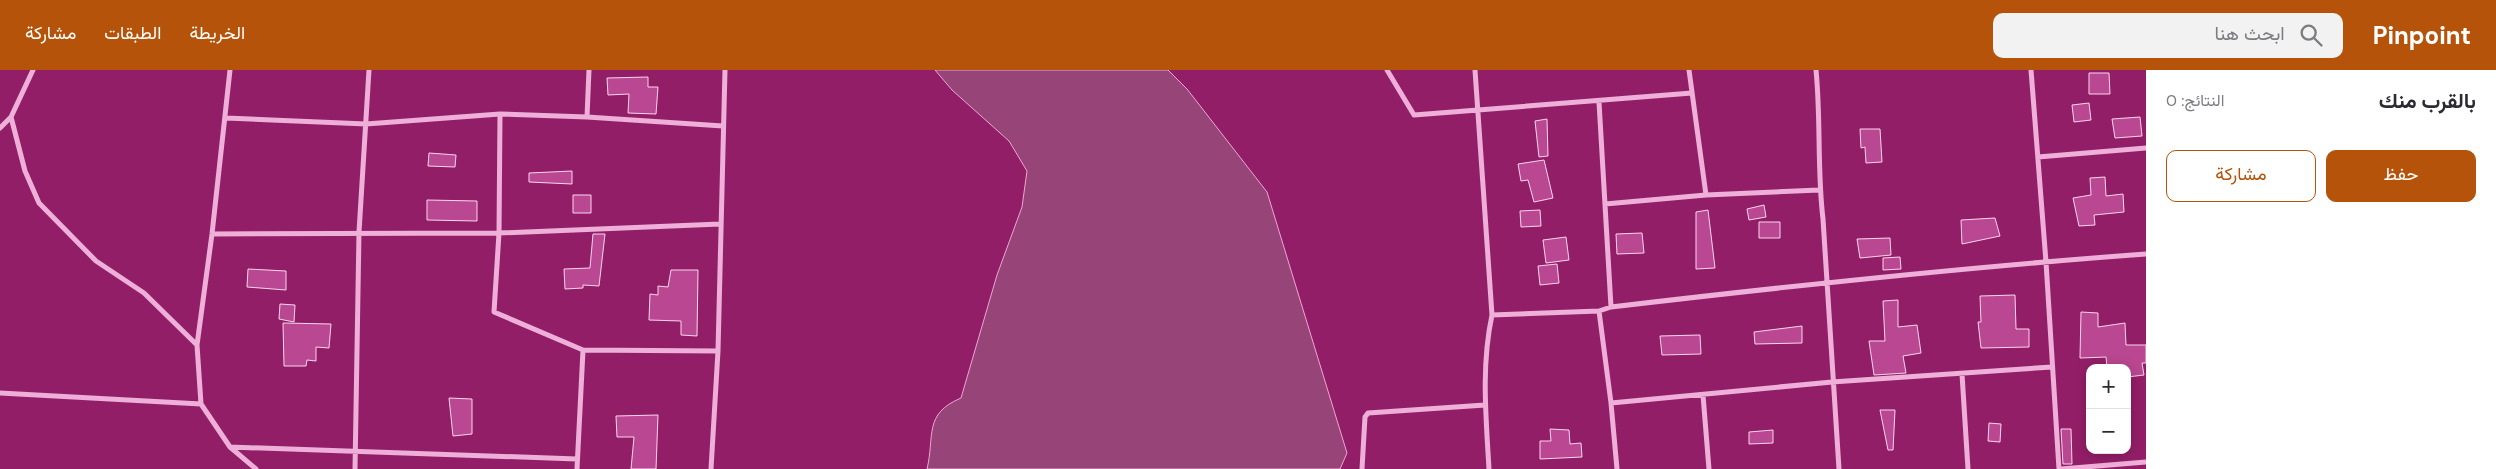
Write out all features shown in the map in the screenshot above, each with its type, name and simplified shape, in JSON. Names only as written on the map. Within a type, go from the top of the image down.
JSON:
[{"type":"street","points":[[0,128],[12,117],[33,70]]},
{"type":"street","points":[[230,70],[226,118],[197,345],[201,404],[230,447],[256,469]]},
{"type":"street","points":[[355,469],[359,232],[369,70]]},
{"type":"street","points":[[587,117],[589,70]]},
{"type":"street","points":[[711,469],[718,351],[725,70]]},
{"type":"street","points":[[1386,70],[1414,115],[1599,102],[1692,93]]},
{"type":"street","points":[[1475,70],[1492,315],[1485,350],[1485,406],[1489,469]]},
{"type":"street","points":[[1689,70],[1706,195]]},
{"type":"street","points":[[1816,70],[1820,113],[1819,190],[1839,469]]},
{"type":"street","points":[[2031,70],[2060,469],[2146,462]]},
{"type":"street","points":[[1599,102],[1611,307]]},
{"type":"street","points":[[226,118],[366,124],[500,114],[587,117],[723,126]]},
{"type":"street","points":[[500,114],[499,234],[494,312],[583,350],[718,351]]},
{"type":"street","points":[[12,117],[25,171],[39,202],[96,261],[144,293],[197,345]]},
{"type":"street","points":[[2038,157],[2146,148]]},
{"type":"street","points":[[1604,204],[1706,195],[1819,190]]},
{"type":"street","points":[[212,234],[359,232],[499,234],[720,224]]},
{"type":"street","points":[[1492,315],[1599,311],[1611,307],[1826,282],[2146,254]]},
{"type":"street","points":[[1599,311],[1612,403],[1618,469]]},
{"type":"street","points":[[577,469],[583,350]]},
{"type":"street","points":[[1612,403],[1832,382],[2052,367]]},
{"type":"street","points":[[1962,374],[1968,469]]},
{"type":"street","points":[[0,393],[201,404]]},
{"type":"street","points":[[1703,395],[1709,469]]},
{"type":"street","points":[[1362,469],[1365,417],[1368,412],[1485,406]]},
{"type":"street","points":[[230,447],[577,459]]},
{"type":"shaded area","points":[[935,70],[1168,70],[1187,89],[1267,192],[1347,453],[1340,469],[927,469],[931,436],[936,419],[949,404],[961,398],[997,275],[1022,207],[1027,171],[1009,141],[952,90]]},
{"type":"building","points":[[2089,73],[2109,73],[2110,94],[2089,94]]},
{"type":"building","points":[[648,77],[648,87],[658,87],[656,114],[628,113],[629,94],[608,95],[607,78]]},
{"type":"building","points":[[2089,103],[2091,120],[2074,122],[2072,105]]},
{"type":"building","points":[[2140,117],[2142,136],[2115,138],[2112,119]]},
{"type":"building","points":[[1547,119],[1548,156],[1539,157],[1535,121]]},
{"type":"building","points":[[1860,129],[1880,129],[1882,162],[1866,163],[1865,147],[1861,148]]},
{"type":"building","points":[[429,153],[456,155],[455,167],[428,166]]},
{"type":"building","points":[[1544,160],[1553,198],[1534,202],[1528,180],[1521,181],[1518,164]]},
{"type":"building","points":[[572,171],[572,184],[529,182],[529,173]]},
{"type":"building","points":[[2105,177],[2106,196],[2123,194],[2124,212],[2094,215],[2095,225],[2079,226],[2073,198],[2091,195],[2090,178]]},
{"type":"building","points":[[573,195],[591,195],[591,213],[573,213]]},
{"type":"building","points":[[427,200],[477,201],[477,221],[427,220]]},
{"type":"building","points":[[1764,205],[1766,217],[1749,220],[1747,209]]},
{"type":"building","points":[[1540,210],[1541,226],[1521,227],[1520,211]]},
{"type":"building","points":[[1708,210],[1715,268],[1696,269],[1696,212]]},
{"type":"building","points":[[1995,218],[2000,236],[1962,244],[1961,220]]},
{"type":"building","points":[[1759,222],[1780,222],[1780,238],[1759,238]]},
{"type":"building","points":[[1642,233],[1644,253],[1617,254],[1616,234]]},
{"type":"building","points":[[593,234],[605,234],[599,286],[583,285],[583,288],[565,289],[564,269],[590,268]]},
{"type":"building","points":[[1566,237],[1569,260],[1546,263],[1543,240]]},
{"type":"building","points":[[1890,238],[1891,255],[1860,258],[1857,239]]},
{"type":"building","points":[[1900,257],[1901,269],[1883,270],[1883,258]]},
{"type":"building","points":[[1557,264],[1559,283],[1540,285],[1538,266]]},
{"type":"building","points":[[248,269],[286,271],[286,290],[247,287]]},
{"type":"building","points":[[671,270],[698,270],[697,336],[681,335],[681,321],[649,320],[650,294],[658,295],[658,286],[668,287]]},
{"type":"building","points":[[2015,295],[2016,329],[2029,329],[2029,347],[1981,348],[1978,322],[1981,322],[1980,296]]},
{"type":"building","points":[[1898,300],[1898,327],[1917,325],[1921,353],[1903,356],[1906,373],[1874,375],[1869,341],[1885,341],[1883,301]]},
{"type":"building","points":[[280,304],[295,305],[294,322],[279,319]]},
{"type":"building","points":[[2081,312],[2098,313],[2098,327],[2125,323],[2126,345],[2146,345],[2146,363],[2142,363],[2144,375],[2131,377],[2131,364],[2107,364],[2106,357],[2080,358]]},
{"type":"building","points":[[283,323],[331,324],[329,348],[316,347],[316,361],[307,360],[306,366],[284,366]]},
{"type":"building","points":[[1802,326],[1802,343],[1755,344],[1754,332]]},
{"type":"building","points":[[1700,335],[1701,354],[1662,355],[1660,336]]},
{"type":"building","points":[[449,398],[472,399],[472,434],[453,436]]},
{"type":"building","points":[[1880,410],[1895,410],[1893,450],[1888,450]]},
{"type":"building","points":[[658,415],[656,469],[631,469],[634,437],[617,437],[616,416]]},
{"type":"building","points":[[1989,423],[2001,424],[2000,442],[1988,441]]},
{"type":"building","points":[[1550,429],[1569,430],[1570,444],[1581,443],[1582,457],[1540,459],[1540,441],[1551,441]]},
{"type":"building","points":[[2061,429],[2071,429],[2072,464],[2063,464]]},
{"type":"building","points":[[1773,430],[1773,443],[1749,444],[1749,432]]}]
